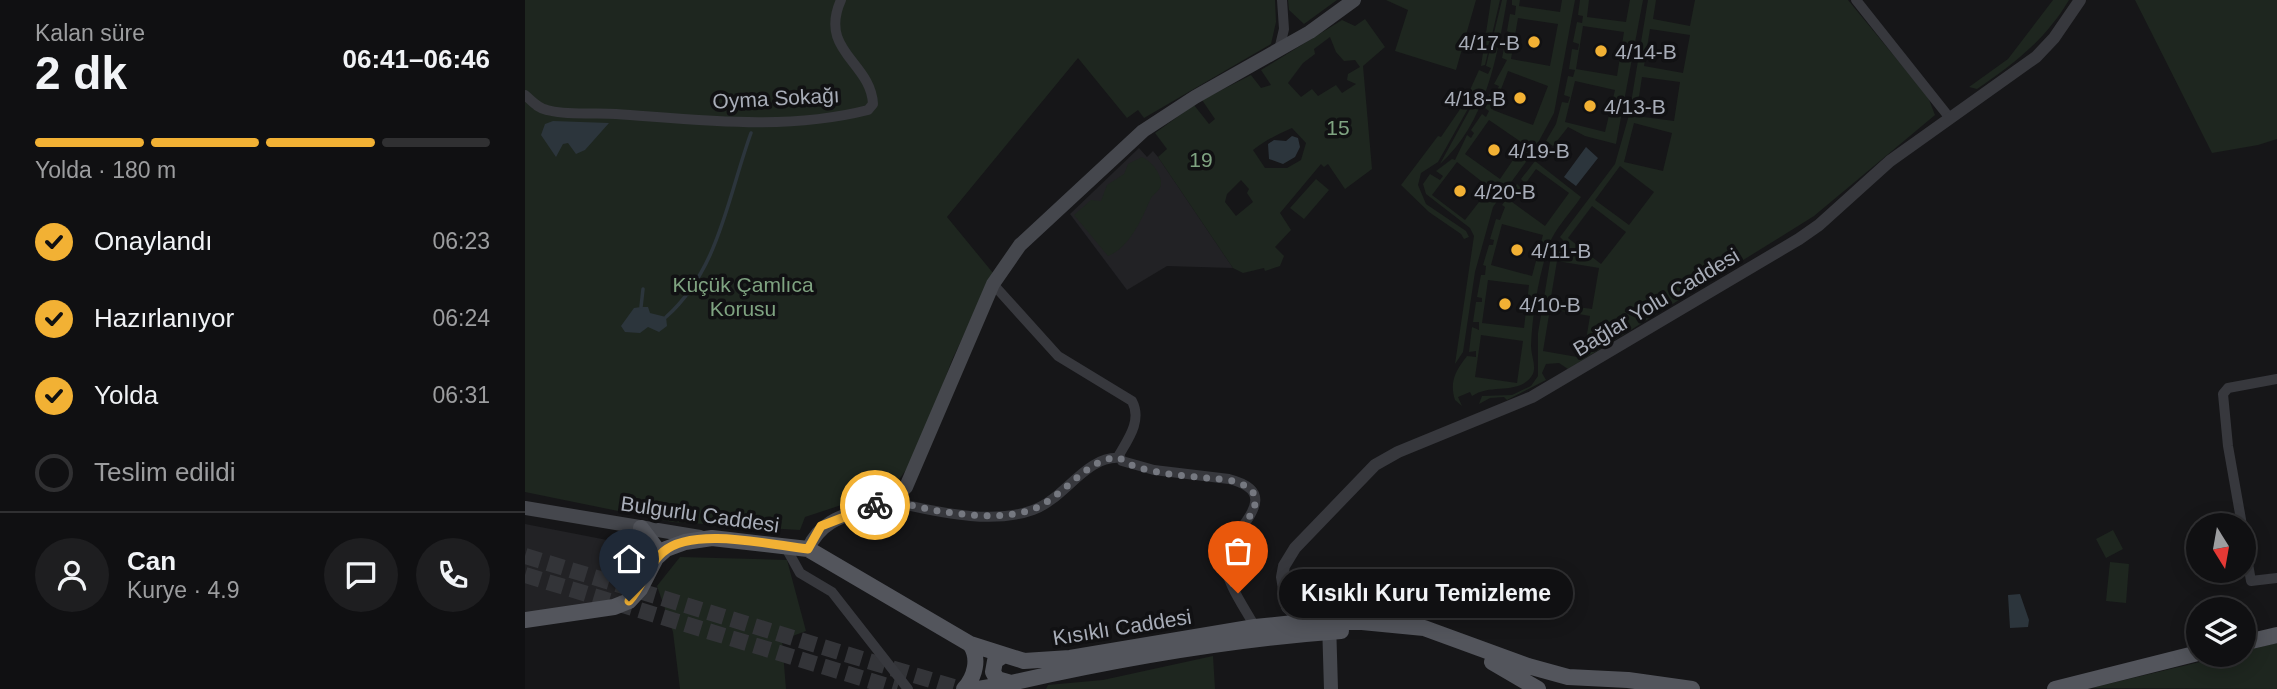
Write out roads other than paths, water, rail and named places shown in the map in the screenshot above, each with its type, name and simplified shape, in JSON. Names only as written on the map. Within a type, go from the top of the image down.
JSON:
[{"type":"main road","points":[[808,549],[814,534],[829,521],[895,498],[912,478],[993,284],[1020,245],[1143,131],[1195,97],[1279,50],[1354,0]]},
{"type":"main road","name":"Bulgurlu Caddesi","points":[[525,508],[641,528],[808,549],[970,644]]},
{"type":"main road","points":[[641,528],[656,548],[656,558]]},
{"type":"main road","points":[[525,620],[614,607],[629,601],[640,589],[656,558],[666,549],[685,542],[712,538]]},
{"type":"main road","name":"Kısıklı Caddesi","points":[[970,644],[1024,661],[1070,658],[1255,627],[1303,622],[1329,626],[1424,628],[1528,666],[1564,683],[1628,680],[1692,689]]},
{"type":"main road","points":[[1331,689],[1329,626],[1430,639],[1490,661],[1538,689]]},
{"type":"main road","name":"Kısıklı Caddesi","points":[[978,689],[1037,683],[1187,650],[1329,626]]},
{"type":"main road","points":[[2256,640],[2277,635]]},
{"type":"main road","points":[[964,689],[970,682],[976,661],[976,651],[970,644]]},
{"type":"main road","points":[[1004,655],[995,661],[993,672],[997,679],[1014,686]]},
{"type":"main road","points":[[2055,689],[2186,656]]},
{"type":"main road","points":[[1024,661],[1030,664],[1037,683]]},
{"type":"street","name":"Oyma Sokağı","points":[[525,95],[544,110],[554,112],[608,113],[724,124],[801,120],[868,110],[873,104],[872,90],[846,56],[836,32],[836,12],[841,0]]},
{"type":"street","points":[[1279,50],[1284,29],[1282,0]]},
{"type":"street","points":[[1856,0],[1949,117]]},
{"type":"street","name":"Bağlar Yolu Caddesi","points":[[1303,622],[1287,607],[1282,578],[1284,566],[1295,548],[1375,466],[1398,452],[1532,397],[1799,239],[1829,217],[1882,167],[2036,57],[2055,38],[2080,0]]},
{"type":"street","points":[[993,284],[1058,356],[1132,401],[1136,410],[1135,427],[1120,458]]},
{"type":"street","points":[[2240,513],[2222,400],[2228,388],[2277,379]]},
{"type":"street","points":[[887,501],[940,511],[1013,514],[1035,510],[1059,496],[1101,460],[1120,458],[1126,463],[1154,470],[1240,482],[1249,490],[1255,505],[1252,516],[1228,547],[1225,561],[1229,576],[1255,627]]},
{"type":"street","points":[[785,546],[800,573],[832,593],[908,689]]},
{"type":"street","points":[[2256,580],[2277,578]]},
{"type":"waterway","points":[[666,317],[684,298],[710,255],[751,133]]},
{"type":"waterway","points":[[641,307],[643,289]]},
{"type":"tunnel","points":[[525,556],[960,689]]},
{"type":"tunnel","points":[[525,575],[897,689]]},
{"type":"place","name":"4/17-B","points":[[1534,42]]},
{"type":"place","name":"4/14-B","points":[[1601,51]]},
{"type":"place","name":"4/18-B","points":[[1520,98]]},
{"type":"place","name":"4/13-B","points":[[1590,106]]},
{"type":"place","name":"4/19-B","points":[[1494,150]]},
{"type":"place","name":"4/20-B","points":[[1460,191]]},
{"type":"place","name":"4/11-B","points":[[1517,250]]},
{"type":"place","name":"4/10-B","points":[[1505,304]]},
{"type":"place","name":"Kısıklı Kuru Temizleme","points":[[1238,593]]},
{"type":"park label","name":"15","points":[[1338,127]]},
{"type":"park label","name":"19","points":[[1201,159]]},
{"type":"park label","name":"Küçük Çamlıca Korusu","points":[[743,296]]}]
